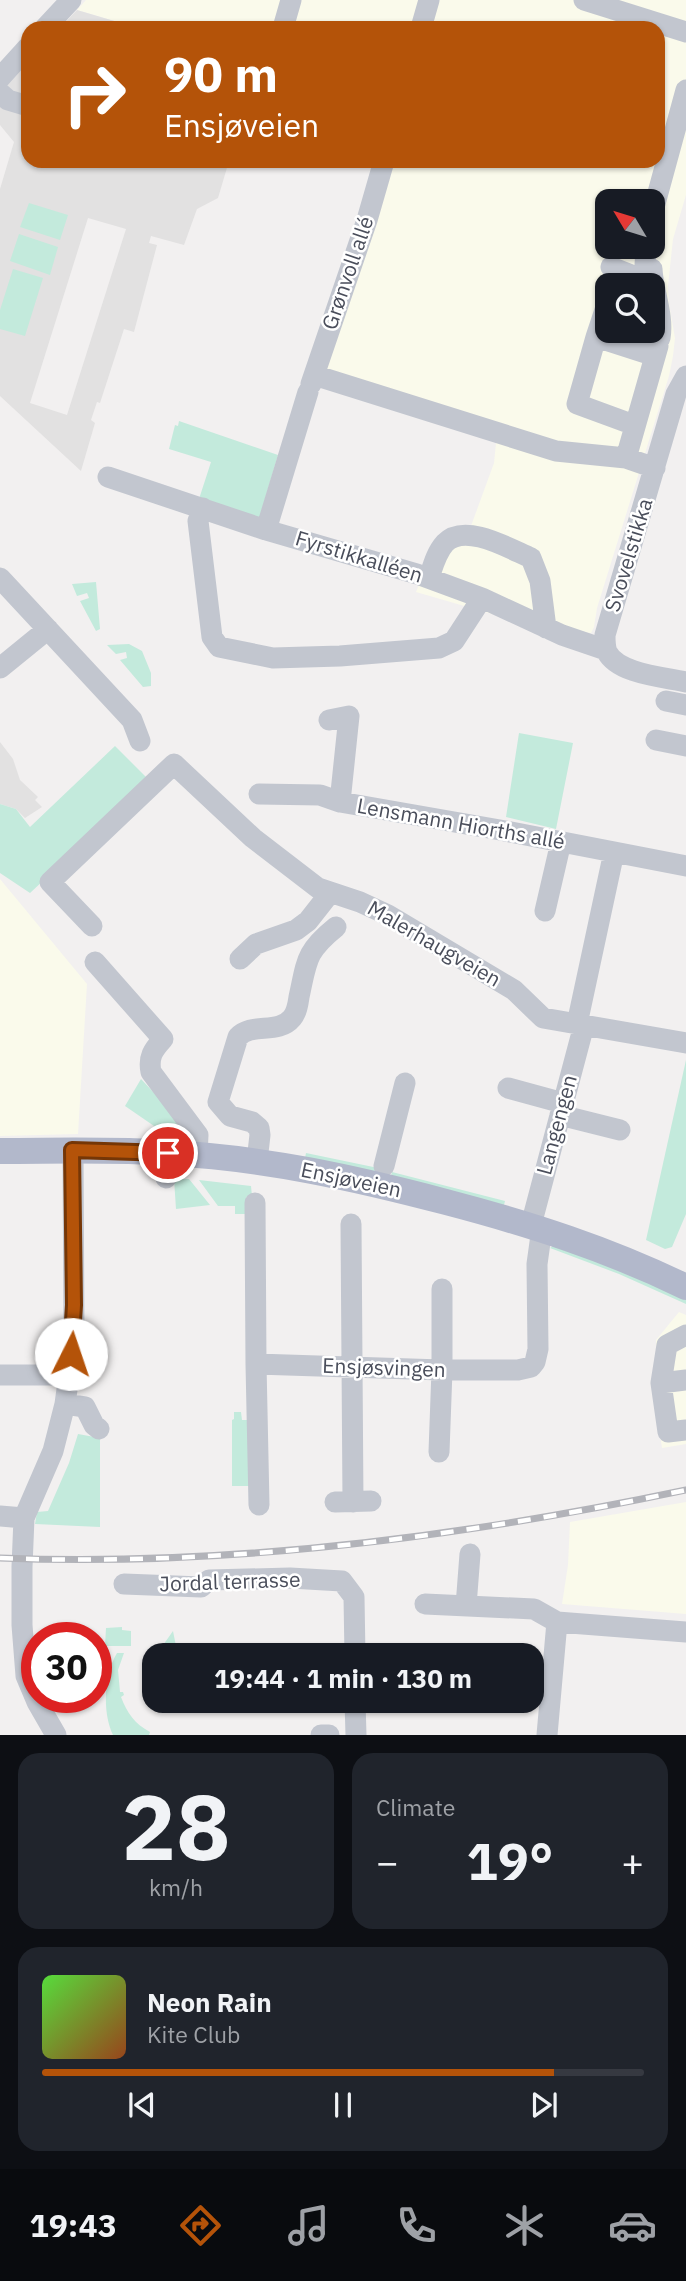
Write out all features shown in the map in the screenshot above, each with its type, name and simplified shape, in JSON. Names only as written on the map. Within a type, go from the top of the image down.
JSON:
[{"type":"main road","name":"Ensjøveien","points":[[0,1151],[72,1150],[167,1165],[197,1155],[257,1161],[350,1178],[537,1226],[661,1274],[686,1287]]},
{"type":"street","points":[[52,21],[71,0]]},
{"type":"street","points":[[285,21],[291,0]]},
{"type":"street","points":[[423,21],[429,0]]},
{"type":"street","points":[[584,0],[651,21]]},
{"type":"street","points":[[665,25],[686,32]]},
{"type":"street","points":[[0,78],[21,55]]},
{"type":"street","points":[[665,167],[686,90]]},
{"type":"street","points":[[0,93],[8,100],[21,104]]},
{"type":"street","name":"Grønvoll allé","points":[[266,530],[382,168]]},
{"type":"street","points":[[659,189],[665,168]]},
{"type":"street","points":[[611,267],[631,273]]},
{"type":"street","points":[[595,341],[577,404],[625,422]]},
{"type":"street","points":[[622,343],[656,351]]},
{"type":"street","points":[[655,343],[656,351]]},
{"type":"street","points":[[626,458],[658,343]]},
{"type":"street","name":"Svovelstikka","points":[[606,650],[605,635],[676,394],[686,376]]},
{"type":"street","points":[[311,384],[482,426],[505,436],[556,451],[626,458],[655,468]]},
{"type":"street","name":"Fyrstikkalléen","points":[[108,477],[266,530],[429,578],[482,598],[546,628],[606,650]]},
{"type":"street","points":[[203,508],[198,521],[212,637],[219,648],[273,658],[439,648],[454,641],[482,598]]},
{"type":"street","points":[[429,578],[436,556],[446,542],[458,536],[483,537],[531,558],[540,581],[546,628]]},
{"type":"street","points":[[0,578],[132,720],[140,741]]},
{"type":"street","points":[[0,650],[43,623]]},
{"type":"street","points":[[0,668],[43,623]]},
{"type":"street","points":[[606,650],[615,661],[627,669],[686,682]]},
{"type":"street","name":"Lensmann Hiorths allé","points":[[329,720],[349,716],[340,802],[686,866]]},
{"type":"street","points":[[656,740],[686,746]]},
{"type":"street","name":"Malerhaugveien","points":[[92,926],[50,883],[174,764],[253,838],[318,888],[388,915],[514,990],[543,1018],[686,1042]]},
{"type":"street","points":[[259,794],[320,795],[340,802]]},
{"type":"street","points":[[545,911],[561,842]]},
{"type":"street","name":"Langengen","points":[[537,1226],[614,852]]},
{"type":"street","points":[[240,959],[256,944],[296,930],[308,921],[330,893]]},
{"type":"street","points":[[257,1161],[260,1135],[258,1128],[252,1122],[230,1116],[218,1102],[238,1037],[243,1032],[276,1027],[292,1019],[309,956],[318,942],[336,928]]},
{"type":"street","points":[[95,962],[163,1039],[149,1061],[151,1072],[198,1135],[197,1155]]},
{"type":"street","points":[[384,1166],[405,1083]]},
{"type":"street","points":[[508,1088],[620,1130]]},
{"type":"street","points":[[56,1735],[30,1688],[24,1667],[24,1518],[53,1451],[69,1375],[74,1334],[72,1150]]},
{"type":"street","points":[[255,1203],[259,1506]]},
{"type":"street","points":[[351,1224],[353,1502]]},
{"type":"street","name":"Ensjøsvingen","points":[[256,1364],[442,1370],[518,1370],[531,1367],[538,1349],[537,1226]]},
{"type":"street","points":[[439,1452],[442,1289]]},
{"type":"street","points":[[686,1335],[667,1345],[661,1383],[668,1432],[686,1430]]},
{"type":"street","points":[[0,1375],[69,1375]]},
{"type":"street","points":[[661,1383],[686,1380]]},
{"type":"street","points":[[65,1404],[85,1407],[99,1429]]},
{"type":"street","points":[[0,1516],[24,1518]]},
{"type":"street","points":[[466,1606],[470,1554]]},
{"type":"street","name":"Jordal terrasse","points":[[124,1584],[201,1587],[209,1580],[289,1578],[342,1581],[354,1597],[355,1643]]},
{"type":"street","points":[[425,1604],[534,1609],[557,1622],[686,1632]]},
{"type":"street","points":[[547,1735],[557,1622]]},
{"type":"street","points":[[355,1713],[356,1735]]},
{"type":"street","points":[[321,1735],[329,1735]]},
{"type":"shaded area","points":[[86,0],[686,0],[686,195],[673,239],[668,286],[675,338],[673,356],[597,608],[594,627],[591,633],[537,627],[416,592],[433,549],[471,526],[494,463],[497,433],[324,373],[391,168],[665,168],[665,21],[114,21],[77,10]]},
{"type":"shaded area","points":[[77,10],[114,21],[67,21]]},
{"type":"shaded area","points":[[21,67],[21,168],[227,168],[218,198],[197,209],[184,245],[151,236],[149,243],[157,245],[134,332],[124,329],[100,403],[97,402],[91,420],[95,423],[81,471],[0,396],[0,189],[14,142],[0,125],[0,89]],"holes":[[[88,218],[126,229],[67,415],[30,403]]]},
{"type":"shaded area","points":[[0,742],[13,759],[20,780],[38,797],[35,800],[42,807],[25,818],[16,809],[0,804]]},
{"type":"shaded area","points":[[0,879],[87,984],[78,1134],[0,1136]]},
{"type":"shaded area","points":[[679,1312],[686,1315],[686,1444],[662,1448],[656,1407],[656,1340]]},
{"type":"shaded area","points":[[686,1502],[686,1614],[562,1604],[568,1565],[570,1522]]},
{"type":"green space","points":[[29,203],[68,215],[60,240],[20,227]]},
{"type":"green space","points":[[19,234],[58,247],[50,275],[10,261]]},
{"type":"green space","points":[[13,269],[43,278],[25,336],[0,329],[0,310]]},
{"type":"green space","points":[[179,421],[278,455],[259,519],[199,499],[211,462],[169,449],[175,425],[178,426]]},
{"type":"green space","points":[[96,582],[100,629],[96,631],[80,601],[89,598],[87,593],[77,596],[72,584]]},
{"type":"green space","points":[[129,644],[142,651],[151,673],[151,686],[143,687],[120,660],[127,658],[126,652],[116,654],[107,645]]},
{"type":"green space","points":[[519,733],[573,743],[556,829],[506,817]]},
{"type":"green space","points":[[115,746],[150,781],[30,893],[0,873],[0,804],[16,809],[30,827]]},
{"type":"green space","points":[[686,1060],[686,1214],[672,1247],[665,1249],[646,1240]]},
{"type":"green space","points":[[141,1079],[187,1128],[157,1128],[125,1106]]},
{"type":"green space","points":[[306,1153],[383,1169],[382,1174],[305,1158]]},
{"type":"green space","points":[[392,1172],[505,1201],[504,1205],[391,1176]]},
{"type":"green space","points":[[174,1179],[189,1179],[210,1205],[176,1209]]},
{"type":"green space","points":[[199,1180],[251,1186],[252,1196],[246,1197],[246,1214],[235,1214],[235,1206],[218,1206]]},
{"type":"green space","points":[[553,1246],[620,1270],[686,1300],[686,1304],[619,1274],[550,1248]]},
{"type":"green space","points":[[234,1412],[241,1412],[242,1420],[250,1420],[251,1486],[232,1486]]},
{"type":"green space","points":[[78,1434],[100,1438],[100,1527],[35,1524],[37,1512],[48,1511],[69,1463]]},
{"type":"green space","points":[[122,1627],[122,1630],[131,1631],[131,1646],[112,1646],[112,1628]]},
{"type":"green space","points":[[173,1631],[175,1643],[165,1643]]},
{"type":"green space","points":[[117,1653],[124,1653],[118,1670],[120,1692],[124,1695],[121,1697],[132,1718],[150,1732],[149,1735],[113,1735],[107,1713],[112,1713],[113,1662]]},
{"type":"railway","points":[[0,1558],[172,1558],[345,1545],[517,1522],[686,1490]]},
{"type":"route","points":[[71,1354],[74,1334],[72,1150],[168,1153]]}]
